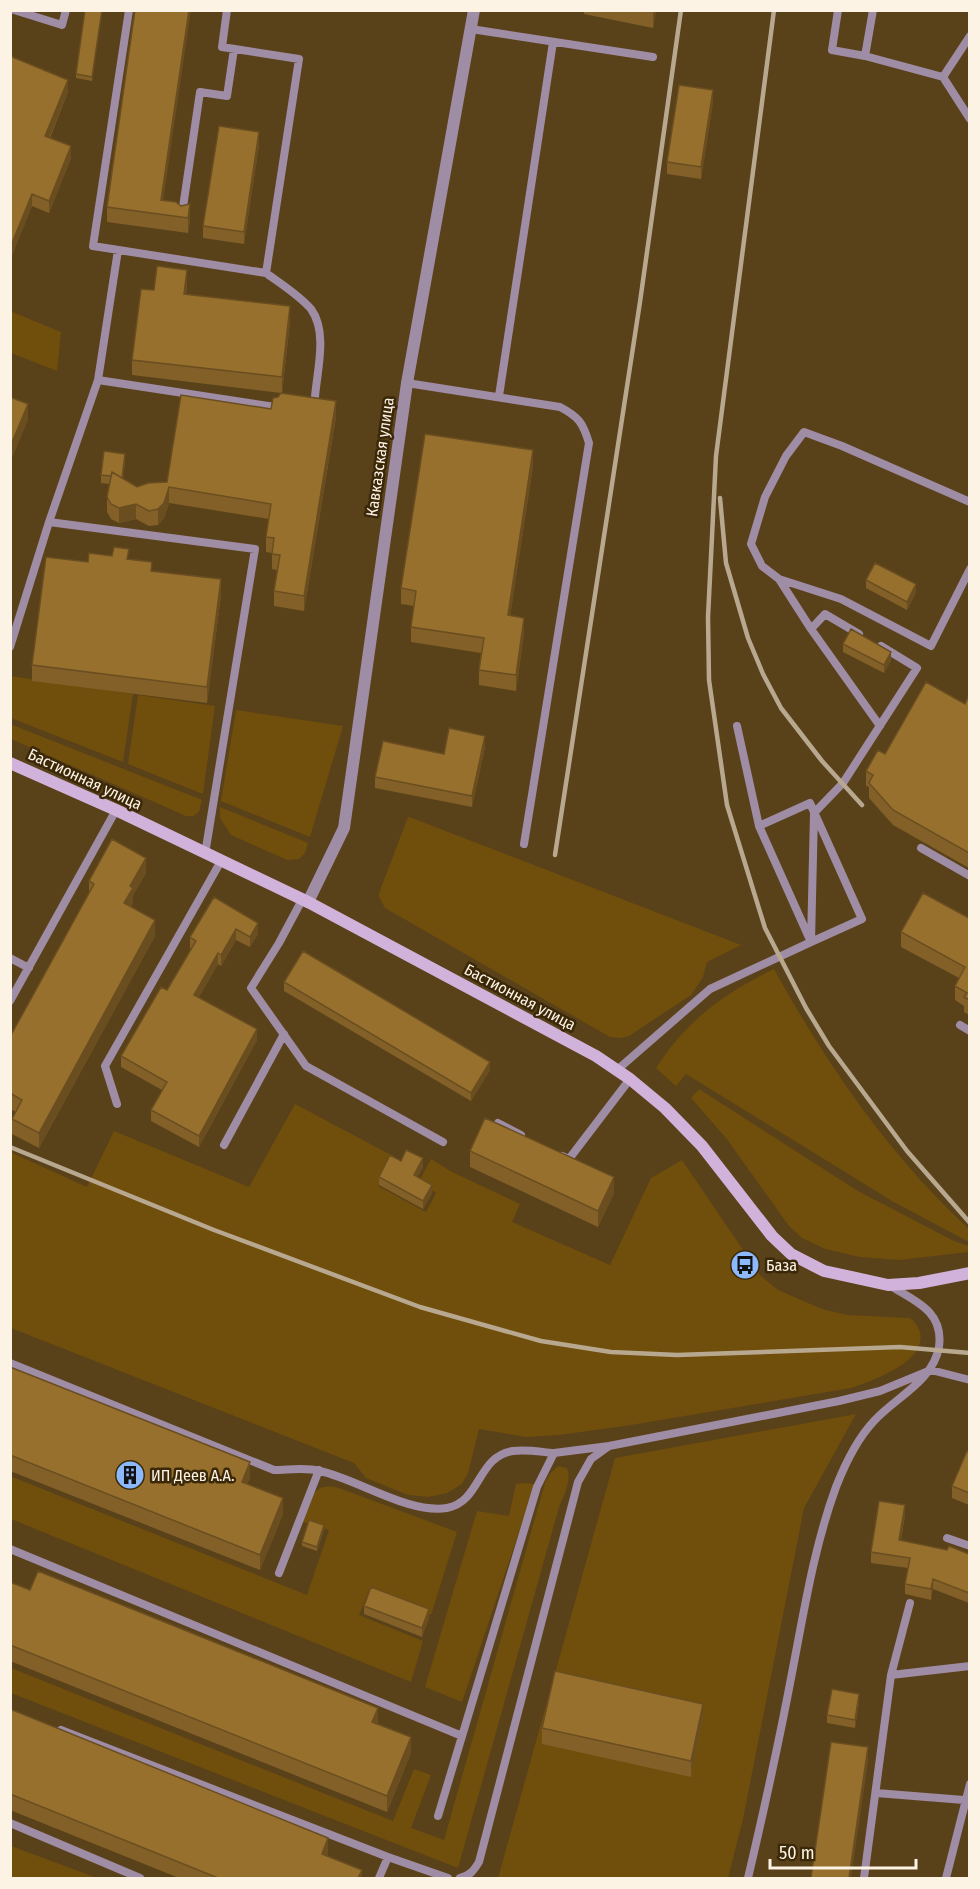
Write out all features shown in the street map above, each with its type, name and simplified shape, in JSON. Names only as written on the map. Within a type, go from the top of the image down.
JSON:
[{"type":"main road","name":"Бастионная улица","points":[[10,763],[116,810],[305,901],[596,1056],[630,1079],[665,1108],[702,1146],[772,1236],[791,1254],[824,1271],[888,1285],[919,1283],[969,1273]]},
{"type":"street","name":"Кавказская улица","points":[[305,901],[344,828],[407,383],[474,10]]},
{"type":"lane","points":[[14,10],[62,25],[66,10]]},
{"type":"lane","points":[[129,10],[93,246],[266,273],[312,310],[320,347],[315,397]]},
{"type":"lane","points":[[227,10],[222,48],[299,59],[266,273]]},
{"type":"lane","points":[[838,10],[832,50],[866,56],[943,77],[969,119]]},
{"type":"lane","points":[[866,56],[873,10]]},
{"type":"lane","points":[[471,29],[653,57]]},
{"type":"lane","points":[[943,77],[969,36]]},
{"type":"lane","points":[[499,396],[553,42]]},
{"type":"lane","points":[[182,215],[200,92],[227,96],[234,49]]},
{"type":"lane","points":[[10,647],[49,522],[98,380],[118,250]]},
{"type":"lane","points":[[98,380],[275,408]]},
{"type":"lane","points":[[407,383],[560,407],[574,415],[585,427],[589,443],[524,844]]},
{"type":"lane","points":[[880,726],[778,579],[762,566],[751,544],[765,497],[786,456],[804,432],[842,446],[969,502]]},
{"type":"lane","points":[[49,522],[255,549],[205,854]]},
{"type":"lane","points":[[778,579],[841,599],[931,646],[969,569]]},
{"type":"lane","points":[[811,629],[825,614],[866,638]]},
{"type":"lane","points":[[811,942],[814,813],[843,783],[917,668],[876,644]]},
{"type":"lane","points":[[737,726],[759,826],[811,942]]},
{"type":"lane","points":[[617,1070],[710,989],[862,919],[810,803],[759,826]]},
{"type":"lane","points":[[10,1001],[116,810]]},
{"type":"lane","points":[[921,848],[969,876]]},
{"type":"lane","points":[[117,1104],[105,1066],[220,861]]},
{"type":"lane","points":[[305,901],[251,988],[306,1066],[443,1142]]},
{"type":"lane","points":[[10,958],[29,968]]},
{"type":"lane","points":[[960,1025],[969,1031]]},
{"type":"lane","points":[[224,1145],[284,1034]]},
{"type":"lane","points":[[558,1154],[568,1159],[630,1079]]},
{"type":"lane","points":[[498,1124],[528,1139]]},
{"type":"lane","points":[[748,1878],[772,1775],[807,1595],[835,1489],[849,1456],[874,1421],[931,1370],[939,1346],[938,1324],[932,1313],[888,1285]]},
{"type":"lane","points":[[10,1363],[274,1470],[319,1470],[413,1505],[447,1508],[469,1497],[492,1460],[499,1455],[513,1451],[554,1453],[609,1446],[839,1401],[880,1391],[931,1370],[969,1380]]},
{"type":"lane","points":[[460,1878],[474,1871],[479,1862],[578,1482],[591,1459],[609,1446]]},
{"type":"lane","points":[[438,1815],[537,1488],[554,1453]]},
{"type":"lane","points":[[279,1573],[319,1470]]},
{"type":"lane","points":[[947,1538],[969,1546]]},
{"type":"lane","points":[[10,1549],[462,1736]]},
{"type":"lane","points":[[864,1878],[891,1675],[910,1603]]},
{"type":"lane","points":[[891,1675],[969,1666]]},
{"type":"lane","points":[[55,1728],[448,1878]]},
{"type":"lane","points":[[946,1878],[969,1784]]},
{"type":"lane","points":[[876,1793],[964,1800]]},
{"type":"lane","points":[[10,1823],[140,1878]]},
{"type":"lane","points":[[379,1878],[388,1857]]},
{"type":"shaded area","points":[[10,311],[61,332],[57,371],[11,353]]},
{"type":"shaded area","points":[[10,676],[133,694],[123,762],[11,718]]},
{"type":"shaded area","points":[[138,695],[215,706],[203,794],[128,764]]},
{"type":"shaded area","points":[[236,710],[343,726],[310,837],[221,801]]},
{"type":"shaded area","points":[[10,724],[202,800],[199,812],[193,816],[186,816],[11,739]]},
{"type":"shaded area","points":[[220,807],[308,843],[305,853],[299,859],[287,860],[231,835],[220,818]]},
{"type":"shaded area","points":[[408,817],[741,945],[707,962],[703,977],[691,995],[629,1036],[610,1037],[385,908],[379,893]]},
{"type":"shaded area","points":[[774,969],[816,1040],[861,1107],[912,1171],[969,1229],[969,1242],[892,1201],[686,1074],[676,1086],[656,1068],[680,1036],[708,1010],[738,988]]},
{"type":"shaded area","points":[[699,1089],[858,1191],[954,1241],[969,1246],[969,1252],[899,1260],[860,1257],[825,1249],[802,1238],[789,1226],[726,1138],[691,1098]]},
{"type":"shaded area","points":[[295,1104],[393,1156],[378,1186],[426,1212],[436,1193],[418,1183],[431,1159],[452,1172],[520,1204],[512,1222],[610,1265],[651,1178],[682,1160],[760,1275],[778,1290],[822,1309],[848,1315],[909,1318],[915,1322],[920,1332],[920,1343],[907,1361],[896,1369],[851,1388],[559,1435],[526,1437],[479,1429],[468,1473],[462,1484],[447,1493],[429,1497],[408,1495],[366,1478],[354,1463],[11,1328],[10,1152],[87,1187],[114,1131],[249,1187]]},
{"type":"shaded area","points":[[856,1414],[804,1508],[743,1819],[728,1878],[498,1878],[615,1458]]},
{"type":"shaded area","points":[[558,1466],[567,1468],[569,1478],[567,1488],[559,1507],[458,1868],[11,1693],[11,1668],[393,1821],[414,1769],[431,1775],[411,1828],[444,1840],[545,1483]]},
{"type":"shaded area","points":[[10,1476],[307,1595],[329,1530],[303,1522],[314,1494],[323,1487],[339,1488],[457,1532],[431,1615],[369,1590],[359,1615],[423,1641],[411,1682],[11,1519]]},
{"type":"shaded area","points":[[516,1484],[535,1484],[462,1702],[425,1687],[477,1511],[509,1516]]},
{"type":"shaded area","points":[[11,1846],[97,1878],[11,1878]]},
{"type":"building","points":[[85,10],[102,10],[92,77],[76,74]]},
{"type":"building","points":[[135,10],[189,10],[161,200],[176,202],[181,206],[190,204],[188,218],[107,207]]},
{"type":"building","points":[[10,56],[68,80],[45,136],[71,146],[49,201],[32,194],[10,248]]},
{"type":"building","points":[[679,85],[713,90],[701,167],[667,162]]},
{"type":"building","points":[[219,126],[259,132],[244,232],[203,226]]},
{"type":"building","points":[[157,266],[187,270],[184,294],[290,306],[282,377],[132,360],[141,289],[154,290]]},
{"type":"building","points":[[281,393],[336,401],[304,596],[274,591],[280,555],[272,554],[274,538],[266,537],[271,504],[169,487],[164,503],[158,509],[149,511],[136,504],[119,508],[111,504],[107,497],[112,472],[137,487],[148,483],[167,482],[181,395],[271,409],[273,398],[278,397]]},
{"type":"building","points":[[10,397],[28,404],[10,447]]},
{"type":"building","points":[[425,434],[533,450],[508,615],[524,618],[516,675],[479,670],[484,638],[411,627],[416,591],[401,588]]},
{"type":"building","points":[[104,451],[125,454],[122,478],[112,472],[111,476],[101,475]]},
{"type":"building","points":[[114,547],[129,549],[127,559],[152,562],[151,571],[221,579],[207,687],[32,665],[46,557],[88,562],[89,553],[112,556]]},
{"type":"building","points":[[875,563],[916,584],[907,602],[866,580]]},
{"type":"building","points":[[851,629],[891,652],[884,665],[843,644]]},
{"type":"building","points":[[926,682],[965,704],[969,695],[969,853],[893,810],[869,783],[873,775],[866,771],[878,750],[885,754]]},
{"type":"building","points":[[449,728],[485,736],[472,796],[375,777],[383,741],[444,754]]},
{"type":"building","points":[[112,839],[146,858],[130,886],[133,888],[124,903],[155,920],[39,1133],[12,1119],[22,1100],[10,1093],[10,1037],[94,884],[89,881]]},
{"type":"building","points":[[923,893],[969,918],[969,1000],[964,997],[967,993],[955,986],[965,967],[901,932]]},
{"type":"building","points":[[214,897],[258,923],[250,937],[236,929],[221,955],[218,953],[194,995],[257,1029],[199,1136],[151,1110],[167,1082],[121,1056],[161,987],[167,990],[196,941],[190,937]]},
{"type":"building","points":[[303,951],[490,1062],[471,1093],[284,982]]},
{"type":"building","points":[[485,1118],[614,1177],[598,1211],[470,1151]]},
{"type":"building","points":[[406,1150],[423,1158],[414,1175],[432,1185],[423,1201],[379,1177],[390,1155],[401,1161]]},
{"type":"building","name":"ИП Деев А.А.","points":[[10,1367],[250,1462],[242,1482],[283,1498],[260,1555],[10,1455]]},
{"type":"building","points":[[967,1451],[969,1452],[969,1493],[952,1486]]},
{"type":"building","points":[[879,1501],[905,1505],[899,1540],[947,1550],[949,1546],[969,1554],[969,1593],[933,1579],[931,1589],[905,1584],[910,1558],[871,1552]]},
{"type":"building","points":[[309,1520],[324,1525],[317,1547],[302,1542]]},
{"type":"building","points":[[38,1571],[378,1708],[372,1722],[411,1737],[387,1796],[10,1645],[10,1582],[30,1590]]},
{"type":"building","points":[[371,1587],[429,1609],[422,1628],[364,1606]]},
{"type":"building","points":[[555,1671],[703,1704],[691,1761],[542,1728]]},
{"type":"building","points":[[832,1689],[859,1694],[855,1720],[827,1715]]},
{"type":"building","points":[[10,1709],[328,1838],[322,1854],[362,1870],[358,1878],[218,1878],[10,1794]]},
{"type":"building","points":[[831,1742],[868,1747],[849,1878],[811,1878]]},
{"type":"railway","points":[[555,855],[640,302],[681,10]]},
{"type":"railway","points":[[774,10],[716,456],[708,617],[709,680],[727,805],[765,928],[806,1008],[829,1046],[907,1151],[970,1223]]},
{"type":"railway","points":[[720,498],[726,563],[748,638],[763,674],[781,708],[822,761],[862,805]]},
{"type":"railway","points":[[10,1147],[214,1230],[420,1307],[541,1341],[611,1352],[677,1355],[900,1347],[970,1353]]},
{"type":"place","name":"База","points":[[745,1265]]},
{"type":"place","name":"ИП Деев А.А.","points":[[130,1475]]}]
